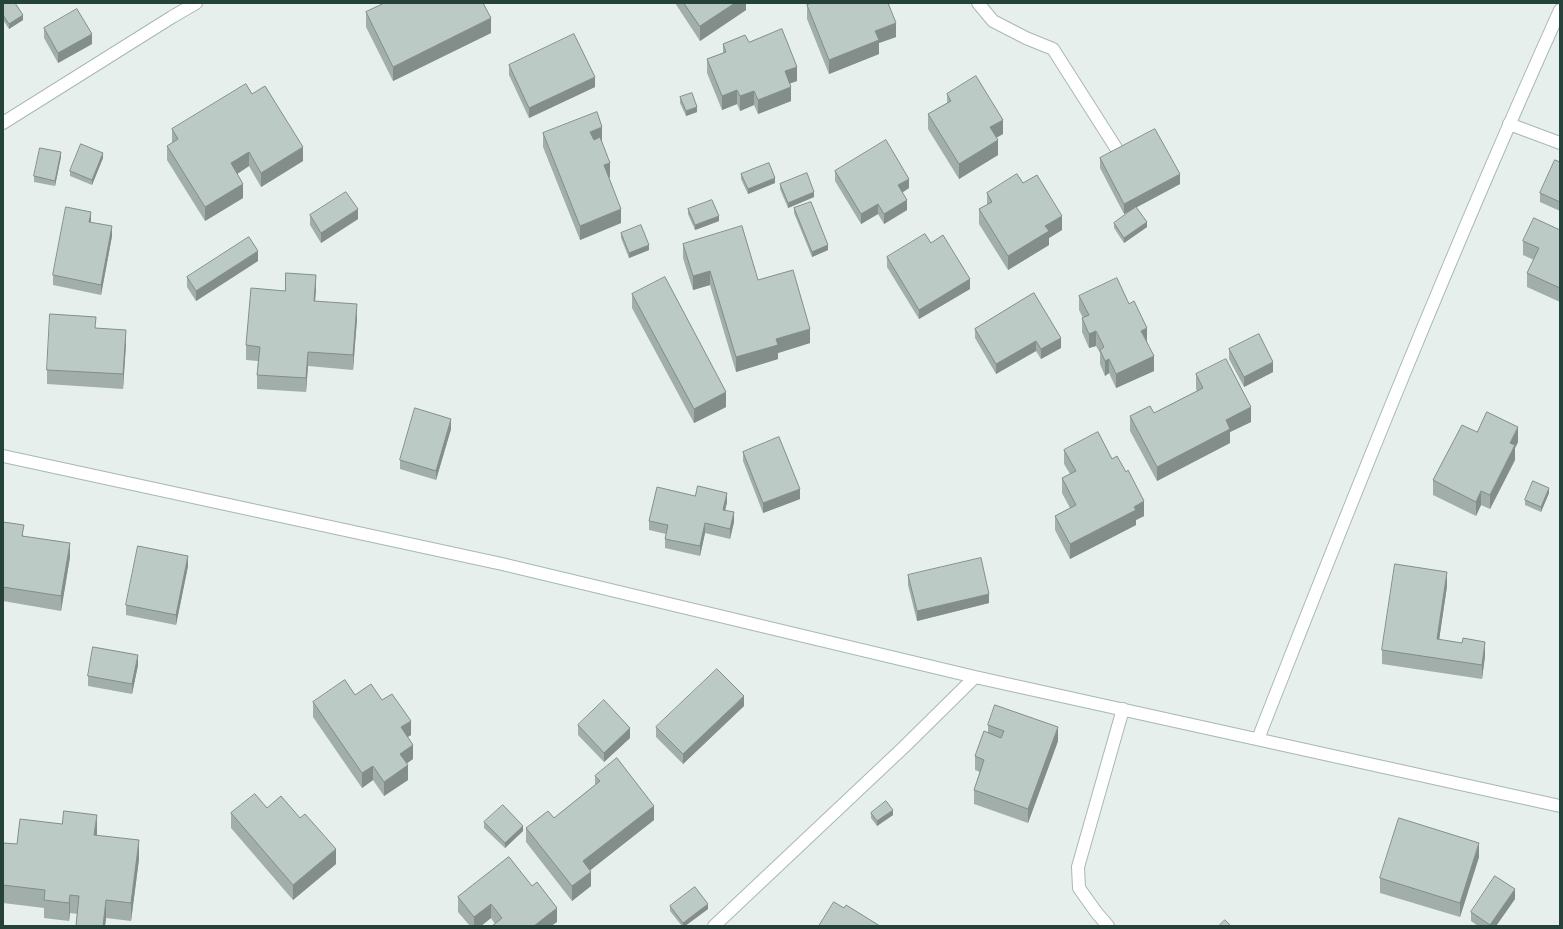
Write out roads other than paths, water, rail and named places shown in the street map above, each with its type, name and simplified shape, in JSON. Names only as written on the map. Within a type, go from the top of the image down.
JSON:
[{"type":"street","points":[[3,123],[196,3]]},
{"type":"street","points":[[978,3],[993,21],[1026,38],[1053,49],[1116,148]]},
{"type":"street","points":[[1258,739],[1352,501],[1509,124],[1560,10]]},
{"type":"street","points":[[1509,124],[1560,143]]},
{"type":"street","points":[[3,456],[502,564],[974,677],[1560,806]]},
{"type":"street","points":[[714,926],[904,747],[974,677]]},
{"type":"street","points":[[1108,926],[1096,912],[1080,888],[1078,867],[1123,709]]}]
